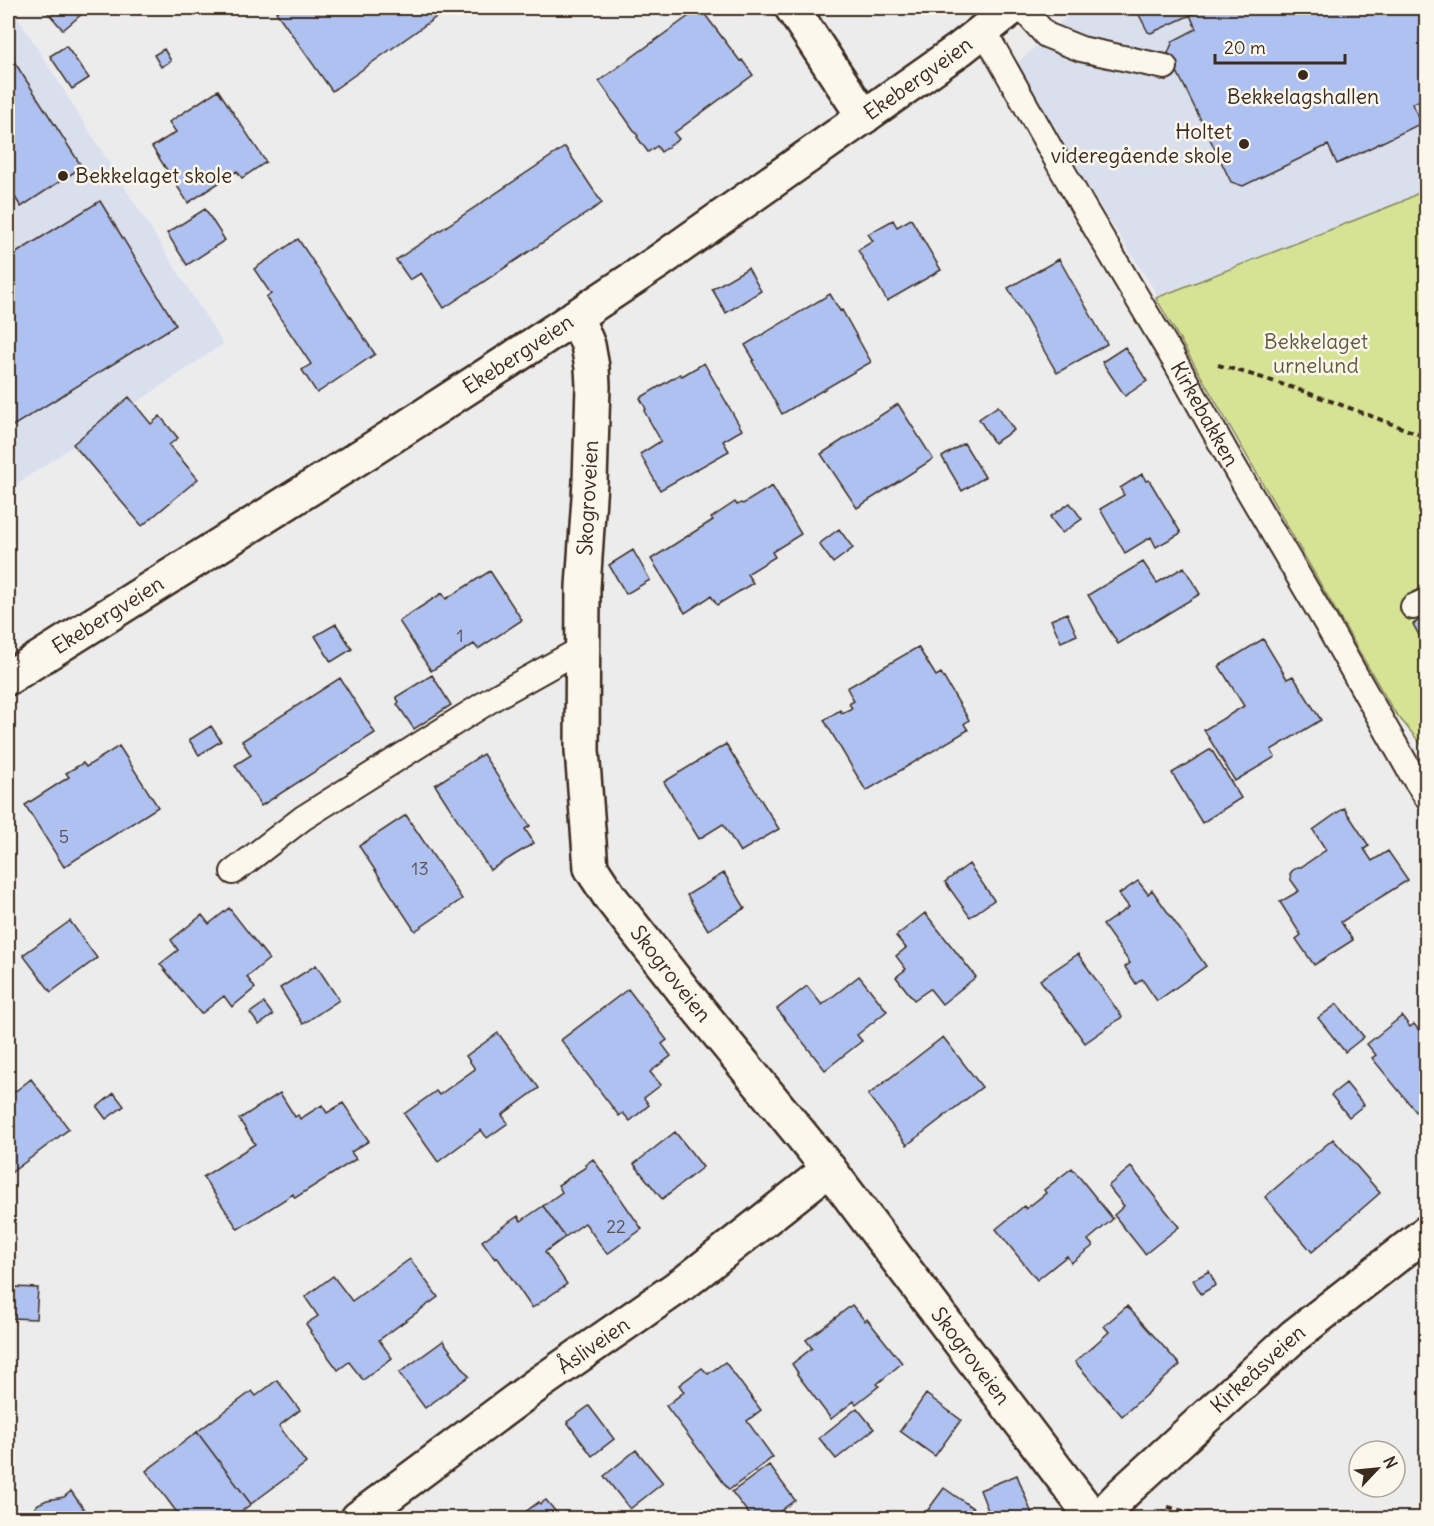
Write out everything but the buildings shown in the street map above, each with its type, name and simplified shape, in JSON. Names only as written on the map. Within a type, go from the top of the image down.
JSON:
[{"type":"street","points":[[792,8],[864,117]]},
{"type":"street","name":"Ekebergveien","points":[[8,678],[383,442],[658,262],[984,31],[1012,8]]},
{"type":"street","name":"Skogroveien","points":[[576,316],[588,345],[593,386],[583,587],[582,750],[591,868],[610,897],[690,999],[829,1169],[1093,1518]]},
{"type":"street","name":"Åsliveien","points":[[358,1518],[538,1384],[688,1280],[829,1169]]},
{"type":"street","name":"Kirkeåsveien","points":[[1099,1518],[1123,1493],[1294,1336],[1426,1233]]},
{"type":"lane","points":[[1022,8],[1046,35],[1081,49],[1165,67]]},
{"type":"lane","name":"Kirkebakken","points":[[984,31],[1082,205],[1326,623],[1405,765],[1426,795]]},
{"type":"lane","points":[[233,872],[303,818],[497,696],[583,648]]},
{"type":"path","points":[[1173,358],[1206,362],[1255,375],[1426,437]]},
{"type":"shaded area","name":"Bekkelaget skole","points":[[8,8],[12,8],[223,344],[8,490]]},
{"type":"shaded area","name":"Holtet videregående skole","points":[[1076,8],[1426,8],[1426,189],[1402,202],[1158,296],[1032,99],[1018,63]]},
{"type":"green space","name":"Bekkelaget urnelund","points":[[1426,189],[1426,750],[1393,710],[1156,298],[1401,202]]},
{"type":"place","name":"Bekkelagshallen","points":[[1303,75]]},
{"type":"place","name":"Holtet videregående skole","points":[[1244,144]]},
{"type":"place","name":"Bekkelaget skole","points":[[63,176]]}]
